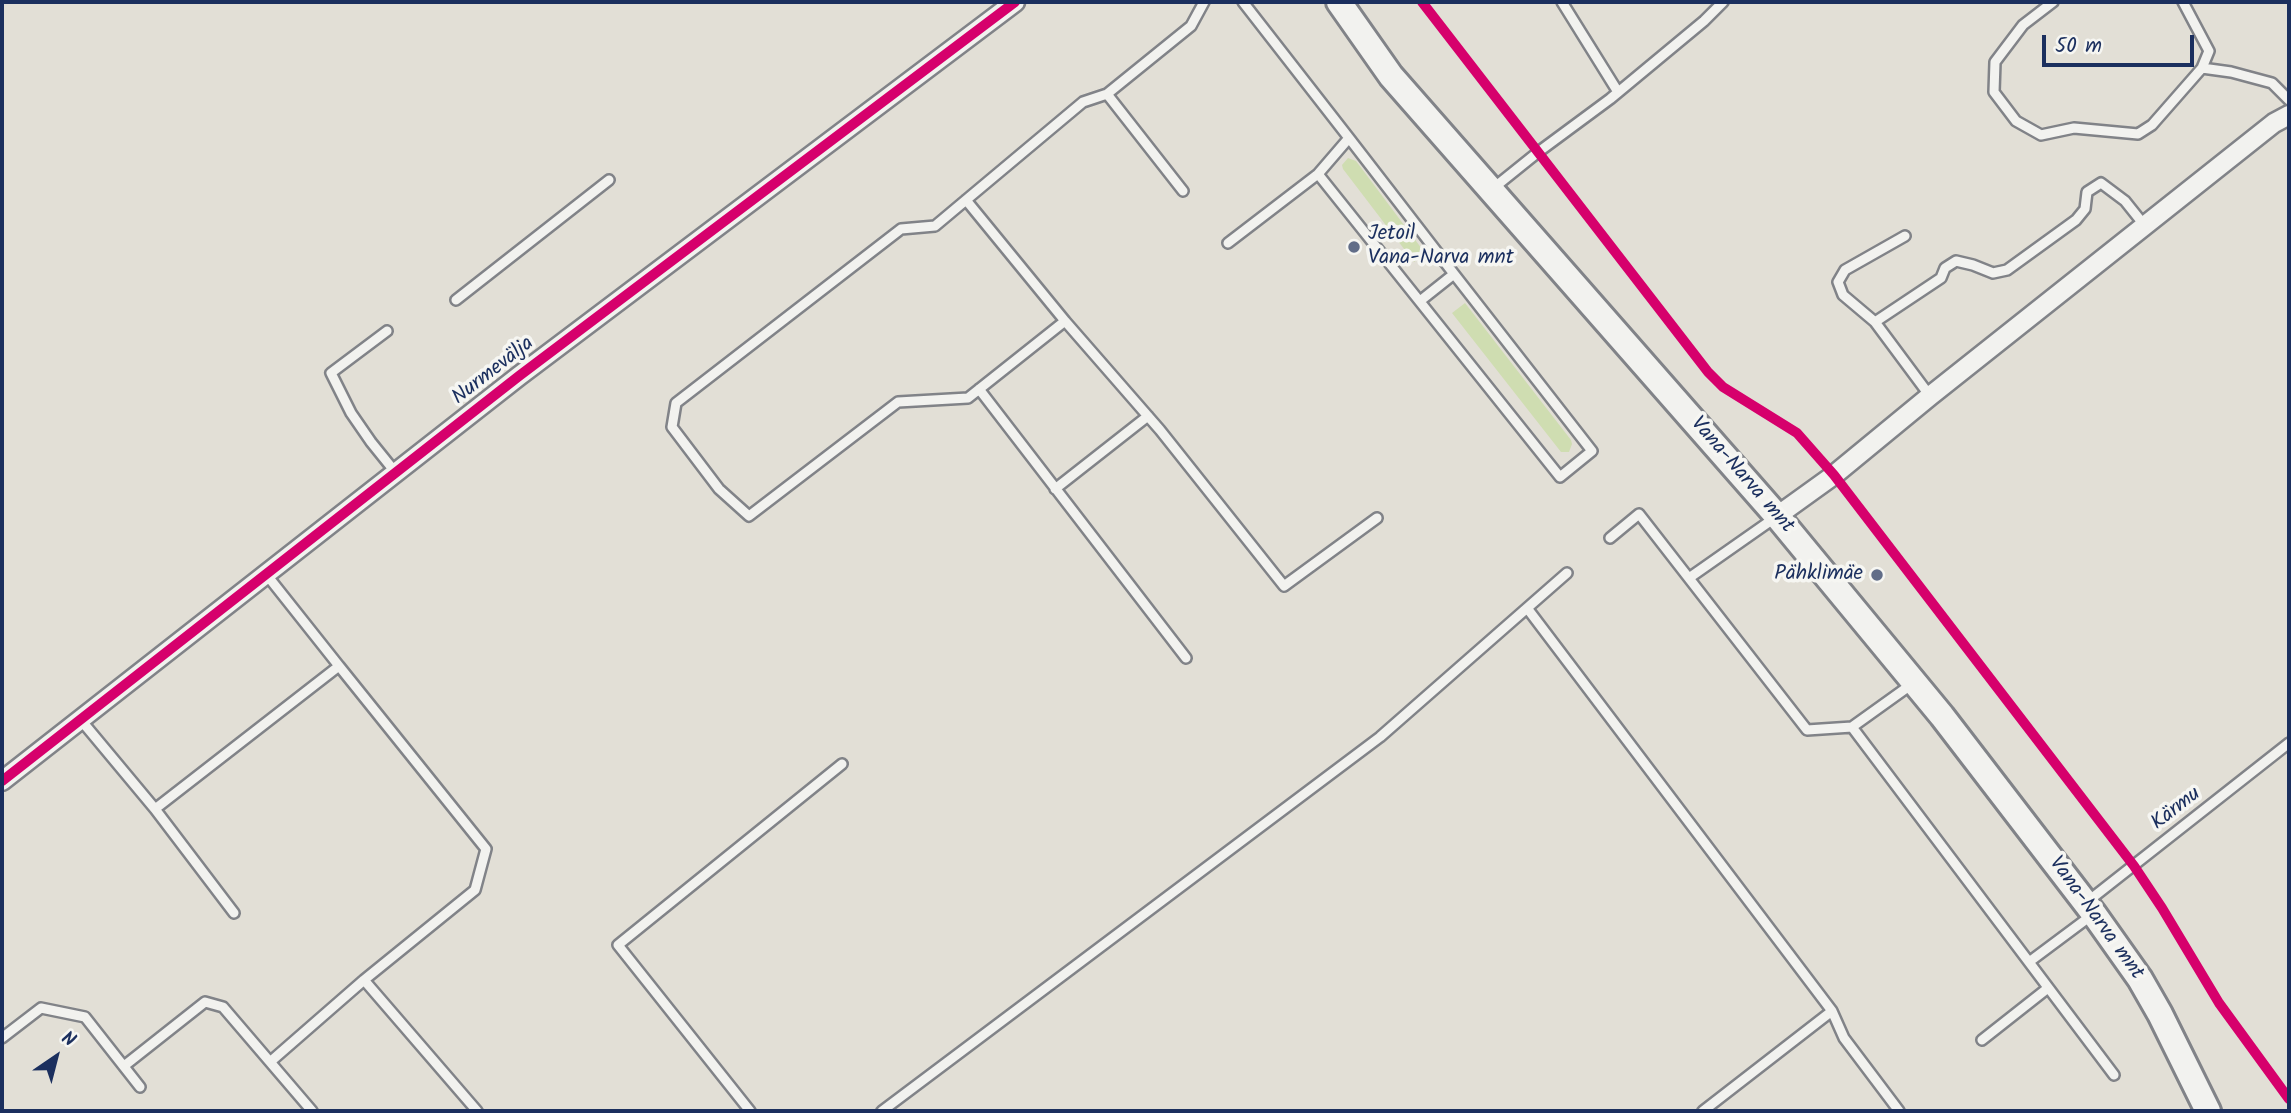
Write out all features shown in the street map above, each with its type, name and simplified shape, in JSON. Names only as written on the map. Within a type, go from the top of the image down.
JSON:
[{"type":"main road","name":"Vana-Narva mnt","points":[[1339,2],[1391,76],[1777,516],[1942,716],[2090,909],[2140,979],[2161,1014],[2208,1111]]},
{"type":"street","name":"Nurmevälja","points":[[2,781],[530,368],[1015,2]]},
{"type":"street","points":[[1777,516],[1834,475],[2274,123],[2289,115]]},
{"type":"lane","points":[[1065,321],[968,398],[898,402],[749,516],[719,489],[672,427],[676,403],[697,386],[901,229],[935,226],[1083,102],[1107,94],[1191,26],[1204,2]]},
{"type":"lane","points":[[1243,2],[1592,452],[1560,477],[1318,174]]},
{"type":"lane","points":[[1562,2],[1618,92]]},
{"type":"lane","points":[[1490,191],[1618,92],[1723,2]]},
{"type":"lane","points":[[2053,2],[2023,25],[1995,62],[1994,92],[2017,121],[2040,135],[2074,128],[2138,134],[2152,125],[2202,68],[2209,51],[2183,2]]},
{"type":"lane","points":[[2202,68],[2231,72],[2272,83],[2289,100]]},
{"type":"lane","points":[[1107,94],[1183,191]]},
{"type":"lane","points":[[1228,243],[1318,174],[1349,138]]},
{"type":"lane","points":[[456,300],[609,180]]},
{"type":"lane","points":[[1875,322],[1941,278],[1945,268],[1956,261],[1993,273],[2007,270],[2076,220],[2085,209],[2087,192],[2101,183],[2125,201],[2145,226]]},
{"type":"lane","points":[[966,200],[1065,321],[1148,416],[1284,586],[1377,518]]},
{"type":"lane","points":[[1905,236],[1844,270],[1838,282],[1843,295],[1875,322],[1930,396]]},
{"type":"lane","points":[[1420,301],[1454,274]]},
{"type":"lane","points":[[387,331],[331,373],[351,413],[396,472]]},
{"type":"lane","points":[[979,389],[1186,658]]},
{"type":"lane","points":[[1055,489],[1148,416]]},
{"type":"lane","points":[[1610,538],[1639,514],[1807,730],[1852,727],[1913,683]]},
{"type":"lane","points":[[1689,578],[1777,516]]},
{"type":"lane","points":[[882,1111],[1380,737],[1567,573]]},
{"type":"lane","points":[[266,574],[486,849],[475,890],[364,980],[270,1062]]},
{"type":"lane","points":[[1527,608],[1832,1011],[1844,1038],[1899,1111]]},
{"type":"lane","points":[[155,809],[340,666]]},
{"type":"lane","points":[[80,719],[155,809],[234,913]]},
{"type":"lane","points":[[1852,727],[2114,1075]]},
{"type":"lane","name":"Kärmu","points":[[2029,962],[2289,743]]},
{"type":"lane","points":[[750,1111],[618,945],[842,764]]},
{"type":"lane","points":[[364,980],[477,1111]]},
{"type":"lane","points":[[1982,1040],[2048,988]]},
{"type":"lane","points":[[124,1066],[205,1003],[223,1007],[312,1111]]},
{"type":"lane","points":[[2,1038],[41,1008],[85,1017],[140,1087]]},
{"type":"lane","points":[[1703,1111],[1832,1011]]},
{"type":"green space","points":[[1348,158],[1356,161],[1425,253],[1414,262],[1343,169],[1342,165]]},
{"type":"green space","points":[[1465,303],[1571,440],[1569,452],[1561,452],[1452,313]]},
{"type":"cycle path","points":[[2,781],[519,376],[1015,2]]},
{"type":"cycle path","points":[[1422,2],[1708,372],[1723,387],[1797,433],[1834,475],[2134,866],[2219,1003],[2289,1099]]},
{"type":"place","name":"Jetoil Vana-Narva mnt","points":[[1354,247]]},
{"type":"place","name":"Pähklimäe","points":[[1877,575]]}]
